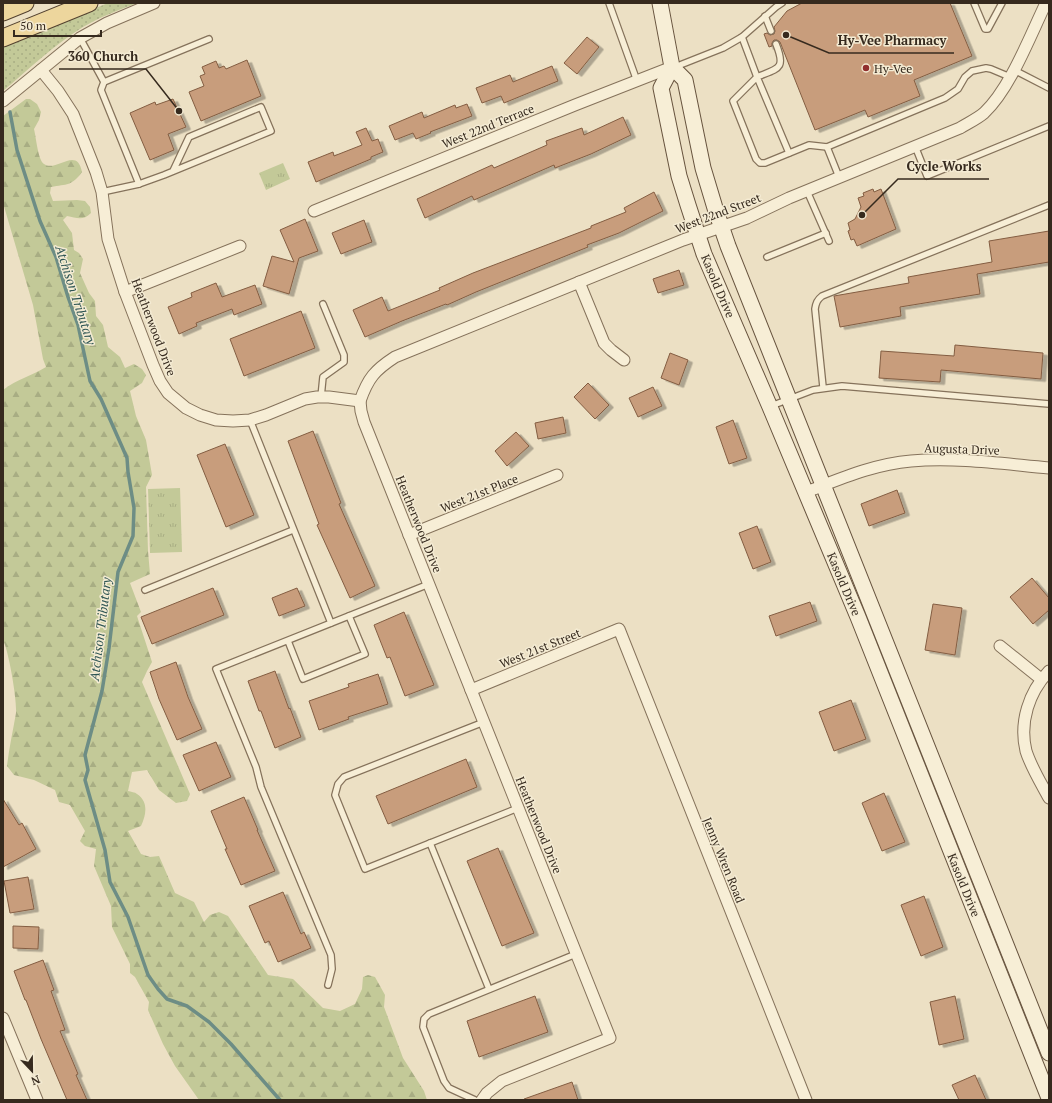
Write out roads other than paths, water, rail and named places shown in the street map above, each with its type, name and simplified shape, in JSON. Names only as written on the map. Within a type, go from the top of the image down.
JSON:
[{"type":"main road","points":[[3,12],[25,3]]},
{"type":"main road","points":[[3,38],[89,3]]},
{"type":"main road","points":[[660,3],[672,68]]},
{"type":"main road","name":"Kasold Drive","points":[[1049,1053],[722,227],[702,160],[685,80],[672,68],[661,88],[679,176],[698,235],[723,298],[858,617],[1049,1098]]},
{"type":"street","points":[[3,101],[80,38],[107,22],[154,3]]},
{"type":"street","name":"West 22nd Street","points":[[360,401],[366,384],[373,374],[381,366],[395,357],[698,235],[747,218],[807,190],[960,128],[974,120],[984,113],[992,104],[1012,74],[1046,3]]},
{"type":"street","name":"West 22nd Terrace","points":[[314,211],[672,68]]},
{"type":"street","name":"Heatherwood Drive","points":[[41,70],[58,91],[73,114],[96,172],[102,192],[108,239],[125,292],[153,365],[160,381],[168,393],[186,408],[200,415],[216,420],[233,422],[266,416],[305,399],[321,396],[360,401],[364,422],[610,1038],[502,1081],[487,1093],[482,1100]]},
{"type":"street","points":[[125,292],[240,246]]},
{"type":"street","points":[[579,282],[604,343],[624,360]]},
{"type":"street","name":"Augusta Drive","points":[[806,492],[868,469],[910,461],[949,460],[1049,468]]},
{"type":"street","name":"West 21st Place","points":[[409,535],[557,475]]},
{"type":"street","name":"West 21st Street","points":[[471,690],[619,630]]},
{"type":"street","name":"Jenny Wren Road","points":[[619,630],[806,1100]]},
{"type":"street","points":[[1000,646],[1045,675],[1032,693],[1024,723],[1026,750],[1031,764],[1049,798]]},
{"type":"street","points":[[3,1018],[37,1100]]},
{"type":"lane","points":[[609,3],[637,81]]},
{"type":"lane","points":[[672,68],[723,48],[742,37],[782,3]]},
{"type":"lane","points":[[974,3],[986,29],[988,29],[1002,3]]},
{"type":"lane","points":[[765,16],[771,31]]},
{"type":"lane","points":[[742,37],[789,153]]},
{"type":"lane","points":[[80,38],[104,82]]},
{"type":"lane","points":[[139,184],[101,90],[104,82],[209,39]]},
{"type":"lane","points":[[776,44],[782,61],[780,66],[758,77],[732,101],[756,159],[760,163],[765,163],[809,145],[827,147],[945,98],[958,89],[965,77],[972,72],[986,68],[1012,74],[1049,88]]},
{"type":"lane","points":[[102,192],[139,184],[173,171],[271,131],[261,107],[189,137],[173,171]]},
{"type":"lane","points":[[915,146],[927,176],[1049,126]]},
{"type":"lane","points":[[827,147],[839,177]]},
{"type":"lane","points":[[807,190],[829,241]]},
{"type":"lane","points":[[823,387],[815,309],[818,299],[822,296],[1049,204]]},
{"type":"lane","points":[[767,257],[826,233]]},
{"type":"lane","points":[[321,396],[323,377],[344,362],[344,356],[323,304]]},
{"type":"lane","points":[[770,407],[823,387],[842,386],[1049,404]]},
{"type":"lane","points":[[250,420],[331,623]]},
{"type":"lane","points":[[145,590],[293,530]]},
{"type":"lane","points":[[328,985],[332,969],[331,955],[261,787],[256,768],[216,669],[429,584]]},
{"type":"lane","points":[[288,640],[303,679],[365,654],[349,616]]},
{"type":"lane","points":[[484,722],[344,777],[338,784],[335,795],[365,869],[518,808]]},
{"type":"lane","points":[[430,843],[489,989]]},
{"type":"lane","points":[[475,1100],[449,1088],[444,1081],[423,1027],[424,1019],[429,1014],[576,954]]},
{"type":"waterway","name":"Atchison Tributary","points":[[10,112],[17,150],[40,221],[56,257],[78,325],[90,381],[101,399],[127,458],[134,508],[133,536],[118,572],[109,648],[102,691],[85,755],[88,770],[85,780],[105,850],[110,882],[128,917],[148,975],[158,989],[167,999],[187,1006],[209,1022],[231,1044],[280,1100]]},
{"type":"place","name":"Hy-Vee Pharmacy","points":[[786,35]]},
{"type":"place","name":"Hy-Vee","points":[[866,68]]},
{"type":"place","name":"360 Church","points":[[179,111]]},
{"type":"place","name":"Cycle Works","points":[[862,215]]}]
